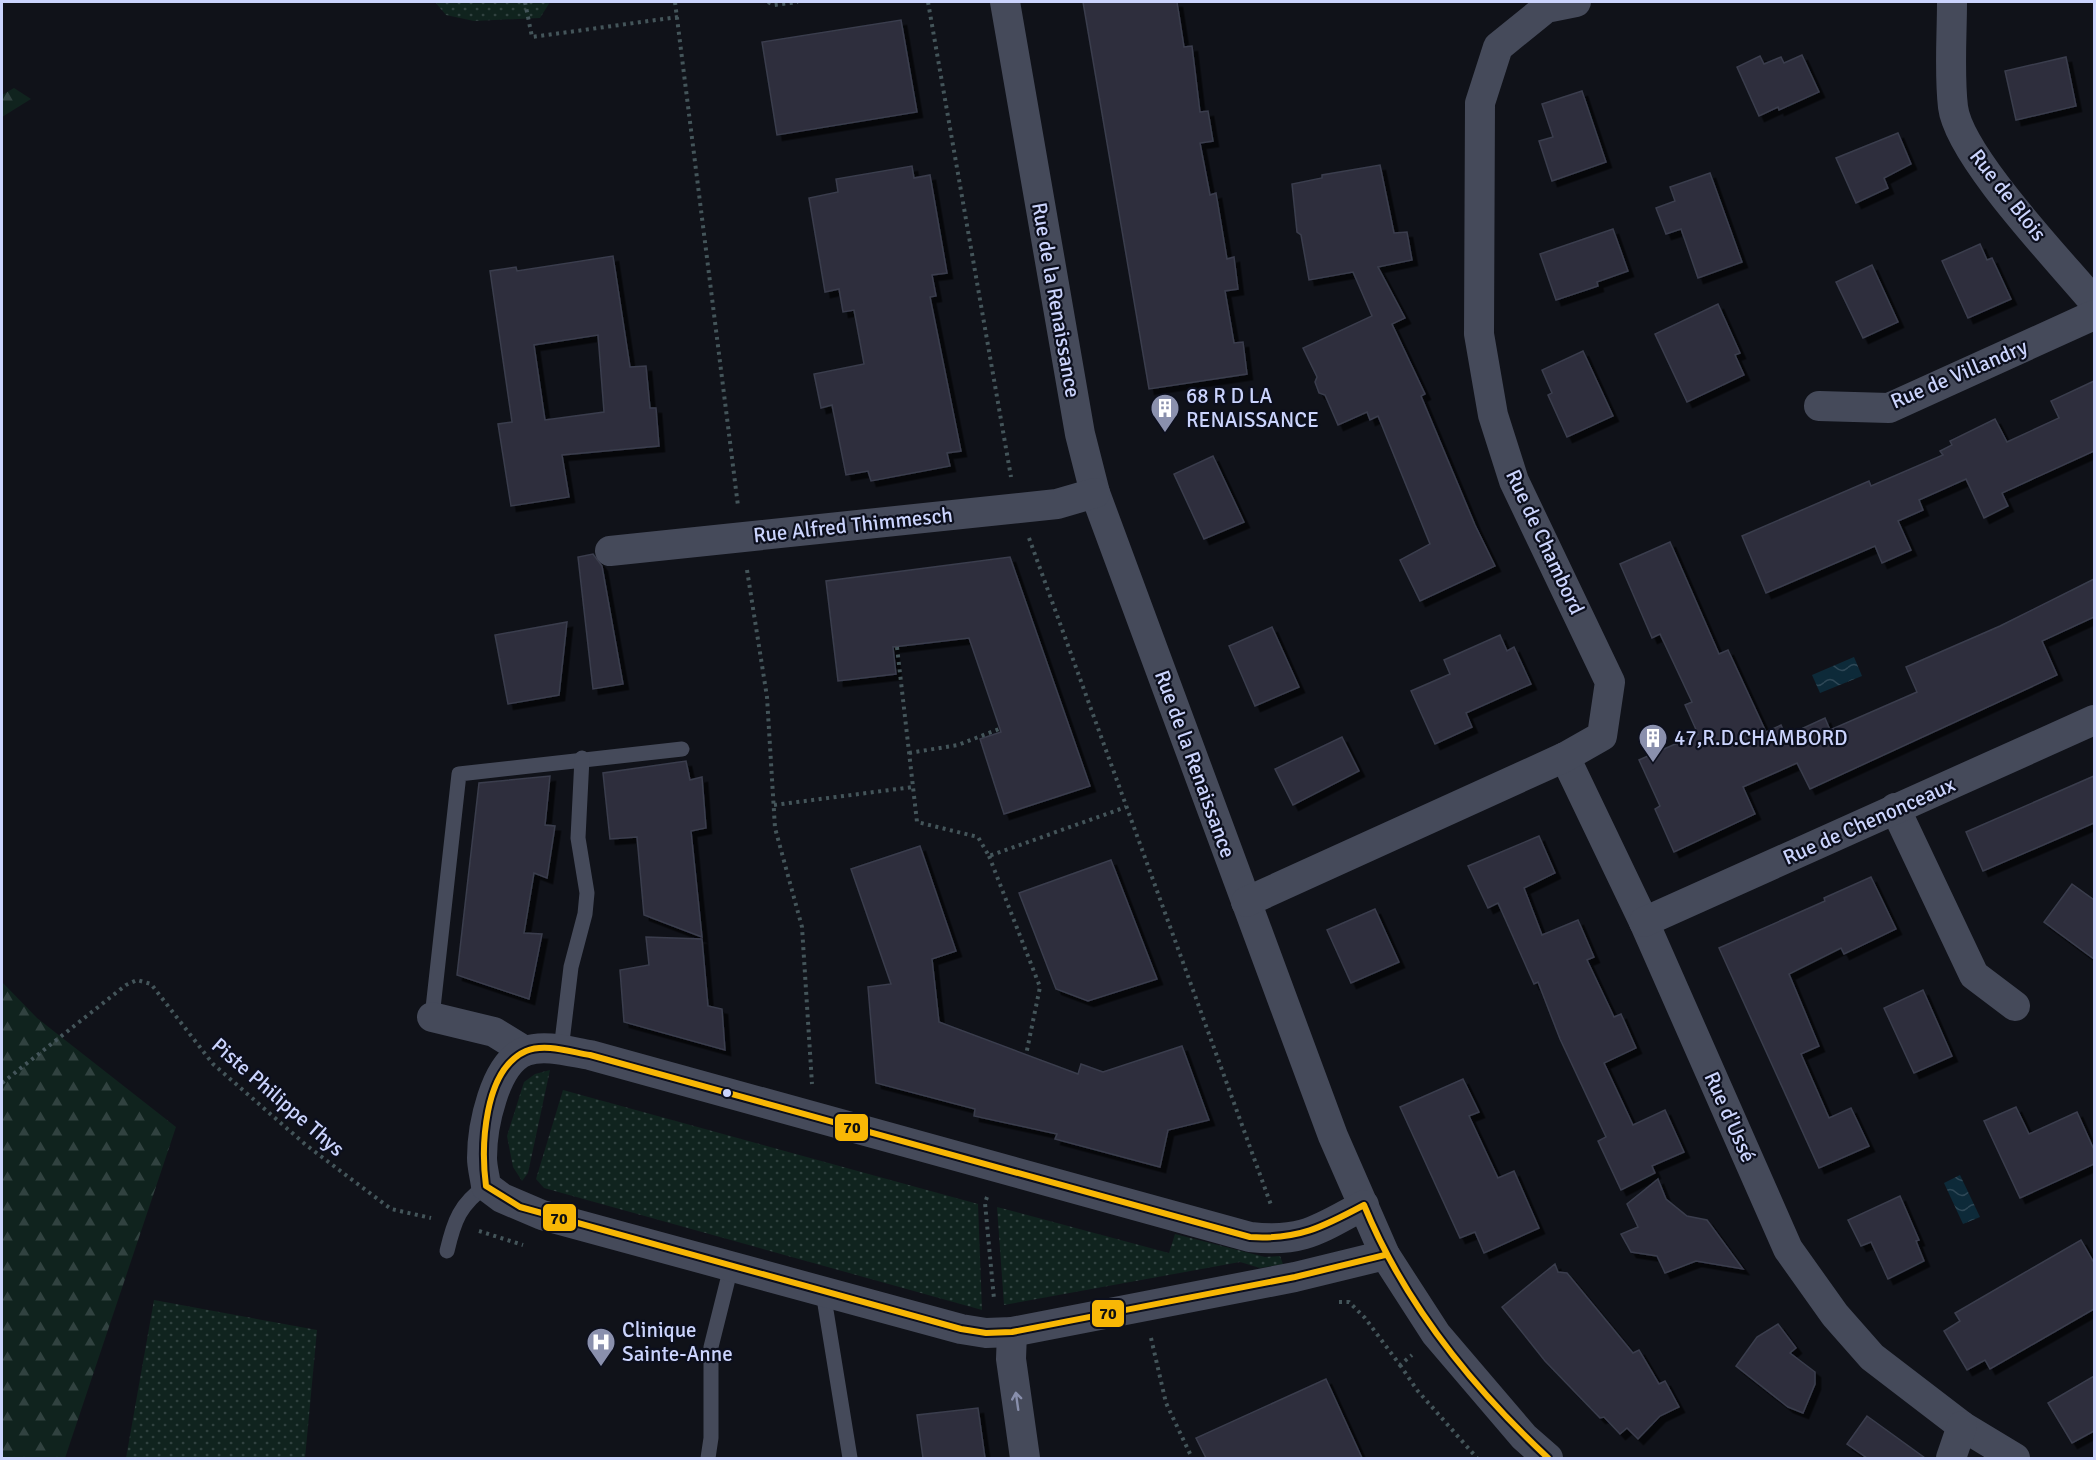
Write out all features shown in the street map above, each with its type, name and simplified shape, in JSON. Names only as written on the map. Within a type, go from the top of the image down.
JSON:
[{"type":"street","name":"Rue de la Renaissance","points":[[1005,2],[1080,434],[1095,493],[1245,902],[1333,1136],[1386,1255],[1436,1334],[1524,1437],[1548,1458]]},
{"type":"street","name":"Rue de Chambord","points":[[1245,902],[1565,757],[1602,736],[1610,682],[1514,481],[1493,415],[1479,334],[1480,103],[1498,47],[1546,8],[1576,2]]},
{"type":"street","name":"Rue de Blois","points":[[1952,2],[1953,109],[1966,141],[1982,167],[2094,302]]},
{"type":"street","name":"Rue de Villandry","points":[[1819,406],[1889,408],[2094,315]]},
{"type":"street","name":"Rue Alfred Thimmesch","points":[[610,551],[1057,504],[1095,493]]},
{"type":"street","name":"Rue de Chenonceaux","points":[[1644,922],[2094,720]]},
{"type":"street","name":"Rue d'Ussé","points":[[1565,757],[1644,922],[1788,1249],[1835,1315],[1872,1357],[1962,1426],[2015,1458]]},
{"type":"street","points":[[1895,808],[1974,975],[2015,1006]]},
{"type":"street","points":[[432,1017],[494,1032],[525,1051]]},
{"type":"street","points":[[1364,1205],[1309,1234],[1280,1240],[1250,1237],[590,1055],[545,1048],[525,1051],[507,1064],[488,1117],[482,1160],[486,1186],[502,1198],[542,1215],[961,1329],[1005,1333],[1295,1277],[1386,1255]]},
{"type":"street","points":[[1005,1333],[1011,1359],[1025,1458]]},
{"type":"street","points":[[1951,1458],[1962,1426]]},
{"type":"lane","points":[[432,1017],[459,774],[682,748]]},
{"type":"lane","points":[[561,1050],[571,967],[585,914],[587,893],[578,838],[582,758]]},
{"type":"lane","points":[[447,1251],[454,1223],[469,1198],[486,1186]]},
{"type":"lane","points":[[708,1458],[711,1438],[711,1347],[730,1267]]},
{"type":"lane","points":[[823,1292],[850,1458]]},
{"type":"path","points":[[525,2],[532,37],[678,17]]},
{"type":"path","points":[[768,2],[774,6],[798,2]]},
{"type":"path","points":[[928,2],[1016,508],[1272,1207]]},
{"type":"path","points":[[897,647],[917,822],[978,837],[989,856],[1040,987],[1026,1055]]},
{"type":"path","points":[[909,753],[958,745],[999,729]]},
{"type":"path","points":[[774,805],[914,787]]},
{"type":"path","points":[[989,856],[1126,807]]},
{"type":"path","name":"Piste Philippe Thys","points":[[2,1083],[126,985],[137,980],[151,984],[213,1064],[306,1145],[391,1209],[454,1223],[478,1231]]},
{"type":"path","points":[[995,1166],[985,1203],[1005,1333]]},
{"type":"path","points":[[1151,1334],[1166,1403],[1192,1458]]},
{"type":"path","points":[[1400,1365],[1418,1390],[1477,1458]]},
{"type":"green space","points":[[435,2],[550,2],[540,18],[474,21],[446,15]]},
{"type":"green space","points":[[14,88],[31,99],[2,117],[2,95]]},
{"type":"green space","points":[[2,982],[37,1018],[176,1127],[65,1458],[2,1458]]},
{"type":"green space","points":[[550,1070],[528,1173],[522,1181],[513,1167],[507,1136],[524,1082],[535,1074]]},
{"type":"green space","points":[[563,1090],[978,1204],[982,1310],[544,1188],[536,1179]]},
{"type":"green space","points":[[997,1207],[1169,1253],[1175,1234],[1265,1257],[1280,1256],[1283,1264],[1260,1268],[1240,1262],[1004,1305]]},
{"type":"green space","points":[[154,1300],[317,1330],[305,1458],[126,1458]]},
{"type":"water","points":[[1854,657],[1862,676],[1820,693],[1812,675]]},
{"type":"water","points":[[1960,1175],[1980,1217],[1963,1224],[1944,1183]]},
{"type":"building","points":[[1083,2],[1177,2],[1184,47],[1192,46],[1200,112],[1208,111],[1213,141],[1200,143],[1210,195],[1216,193],[1227,259],[1234,257],[1238,289],[1225,291],[1234,343],[1243,342],[1247,374],[1149,389]]},
{"type":"building","points":[[901,20],[917,112],[777,135],[762,42]]},
{"type":"building","points":[[1802,55],[1819,92],[1779,110],[1778,107],[1759,116],[1737,67],[1760,56],[1764,64],[1781,57],[1784,63]]},
{"type":"building","points":[[2066,57],[2076,106],[2016,120],[2005,71]]},
{"type":"building","points":[[1582,91],[1606,162],[1552,181],[1539,141],[1553,137],[1542,104]]},
{"type":"building","points":[[1898,133],[1911,164],[1884,178],[1888,188],[1856,203],[1836,158]]},
{"type":"building","points":[[1380,165],[1394,233],[1407,232],[1412,260],[1378,267],[1405,318],[1392,324],[1425,394],[1421,396],[1475,525],[1495,566],[1420,601],[1400,560],[1430,544],[1378,416],[1370,420],[1367,412],[1338,425],[1325,395],[1319,393],[1315,382],[1317,377],[1303,348],[1372,316],[1353,272],[1309,280],[1301,235],[1297,232],[1292,184],[1322,178],[1322,175]]},
{"type":"building","points":[[912,166],[914,178],[930,175],[947,273],[932,275],[936,296],[930,297],[961,451],[947,453],[950,466],[871,481],[868,471],[846,475],[832,405],[821,408],[814,374],[864,364],[854,310],[843,312],[839,289],[825,292],[809,198],[838,192],[836,179]]},
{"type":"building","points":[[1710,173],[1742,262],[1698,278],[1681,229],[1666,234],[1656,208],[1675,201],[1670,187]]},
{"type":"building","points":[[1613,229],[1628,271],[1597,282],[1598,286],[1556,300],[1540,254]]},
{"type":"building","points":[[1980,244],[1987,260],[1992,258],[2011,299],[1968,318],[1942,261]]},
{"type":"building","points":[[613,256],[630,367],[646,366],[650,408],[656,408],[659,446],[562,455],[569,497],[511,506],[498,424],[512,422],[490,271],[516,267],[517,271]],"holes":[[[598,335],[604,412],[545,420],[534,345]]]},
{"type":"building","points":[[1872,265],[1898,322],[1863,338],[1836,282]]},
{"type":"building","points":[[1718,304],[1740,353],[1735,355],[1744,375],[1687,402],[1655,334]]},
{"type":"building","points":[[1583,351],[1613,416],[1567,437],[1548,395],[1552,393],[1542,370]]},
{"type":"building","points":[[2094,381],[2094,451],[2002,493],[2008,506],[1984,518],[1966,479],[1919,500],[1923,510],[1898,521],[1911,550],[1882,563],[1875,546],[1766,593],[1742,536],[1869,481],[1871,486],[1943,455],[1940,451],[1952,445],[1950,441],[1995,419],[2007,442],[2059,418],[2051,401]]},
{"type":"building","points":[[1213,456],[1244,522],[1204,539],[1174,474]]},
{"type":"building","points":[[1670,542],[1719,654],[1728,650],[1766,732],[1781,725],[1786,736],[1825,718],[1830,730],[1917,692],[1906,667],[2000,626],[2094,579],[2094,617],[2042,641],[2057,675],[1810,789],[1797,763],[1743,787],[1755,814],[1674,852],[1655,809],[1660,806],[1639,760],[1698,734],[1685,705],[1692,702],[1660,634],[1652,638],[1620,564]]},
{"type":"building","points":[[593,554],[602,566],[623,684],[593,689],[578,557]]},
{"type":"building","points":[[1010,557],[1090,786],[1004,814],[980,739],[1001,732],[969,638],[893,647],[896,674],[838,681],[826,581]]},
{"type":"building","points":[[567,622],[559,695],[508,704],[495,635]]},
{"type":"building","points":[[1272,627],[1299,687],[1255,706],[1229,646]]},
{"type":"building","points":[[1500,635],[1507,651],[1514,647],[1531,684],[1466,713],[1472,727],[1435,744],[1411,691],[1450,674],[1444,660]]},
{"type":"building","points":[[1342,737],[1359,771],[1293,805],[1275,769]]},
{"type":"building","points":[[686,761],[690,780],[702,777],[706,828],[691,831],[702,937],[644,915],[637,837],[610,839],[603,773]]},
{"type":"building","points":[[550,776],[545,825],[555,826],[547,878],[534,873],[524,933],[542,934],[529,999],[457,975],[479,783]]},
{"type":"building","points":[[2094,776],[2094,823],[1983,871],[1966,832]]},
{"type":"building","points":[[1539,836],[1555,873],[1524,888],[1542,935],[1578,920],[1594,957],[1587,960],[1614,1017],[1621,1014],[1636,1048],[1604,1063],[1633,1125],[1665,1110],[1684,1152],[1652,1166],[1655,1173],[1621,1190],[1598,1141],[1606,1137],[1560,1039],[1538,982],[1534,984],[1498,903],[1488,908],[1468,866]]},
{"type":"building","points":[[920,846],[956,951],[932,959],[939,1022],[1078,1074],[1081,1064],[1103,1072],[1182,1046],[1209,1120],[1168,1130],[1160,1167],[1055,1139],[1057,1134],[974,1116],[975,1109],[876,1083],[868,987],[891,984],[851,869]]},
{"type":"building","points":[[1111,860],[1157,979],[1088,1001],[1056,989],[1019,893]]},
{"type":"building","points":[[1871,877],[1896,929],[1844,954],[1841,948],[1789,974],[1819,1046],[1801,1054],[1829,1118],[1851,1108],[1869,1146],[1819,1168],[1719,948],[1825,901],[1824,898]]},
{"type":"building","points":[[2072,884],[2094,900],[2094,959],[2044,922]]},
{"type":"building","points":[[1375,909],[1399,962],[1351,983],[1327,930]]},
{"type":"building","points":[[646,937],[702,939],[708,1006],[722,1009],[725,1050],[624,1022],[620,970],[649,965]]},
{"type":"building","points":[[1923,990],[1952,1056],[1914,1073],[1884,1008]]},
{"type":"building","points":[[1463,1079],[1479,1112],[1469,1116],[1498,1178],[1514,1171],[1539,1228],[1484,1253],[1475,1232],[1460,1238],[1400,1107]]},
{"type":"building","points":[[2016,1107],[2029,1134],[2077,1112],[2094,1150],[2094,1164],[2020,1198],[1984,1121]]},
{"type":"building","points":[[1658,1179],[1666,1199],[1687,1216],[1707,1220],[1743,1269],[1696,1261],[1665,1273],[1657,1256],[1631,1252],[1621,1234],[1638,1227],[1627,1204]]},
{"type":"building","points":[[1900,1196],[1919,1240],[1916,1241],[1924,1261],[1888,1279],[1871,1242],[1861,1246],[1848,1220]]},
{"type":"building","points":[[2081,1240],[2094,1263],[2094,1309],[1990,1369],[1985,1360],[1967,1370],[1944,1331],[1960,1321],[1955,1313]]},
{"type":"building","points":[[1555,1264],[1558,1272],[1567,1273],[1633,1353],[1639,1350],[1659,1384],[1665,1381],[1679,1407],[1660,1416],[1638,1439],[1627,1428],[1620,1434],[1604,1417],[1600,1418],[1545,1361],[1502,1307]]},
{"type":"building","points":[[1778,1324],[1796,1348],[1790,1353],[1815,1372],[1815,1384],[1803,1413],[1788,1407],[1736,1366],[1757,1337]]},
{"type":"building","points":[[2094,1376],[2094,1431],[2072,1443],[2048,1403]]},
{"type":"building","points":[[1326,1379],[1362,1458],[1206,1458],[1196,1438]]},
{"type":"building","points":[[978,1408],[985,1458],[923,1458],[917,1415]]},
{"type":"building","points":[[1867,1416],[1925,1458],[1867,1458],[1847,1444]]},
{"type":"transit line","name":"70","points":[[1385,1255],[1295,1277],[1012,1332],[986,1333],[961,1329],[520,1207],[486,1186],[484,1152],[488,1111],[501,1075],[512,1061],[526,1051],[550,1048],[590,1055],[1250,1237],[1296,1234],[1323,1226],[1364,1205],[1399,1276],[1442,1341],[1492,1402],[1548,1458]]},
{"type":"place","name":"68 R D LA RENAISSANCE","points":[[1165,434]]},
{"type":"place","name":"47,R.D.CHAMBORD","points":[[1653,764]]},
{"type":"place","name":"Clinique Sainte-Anne","points":[[601,1368]]}]
